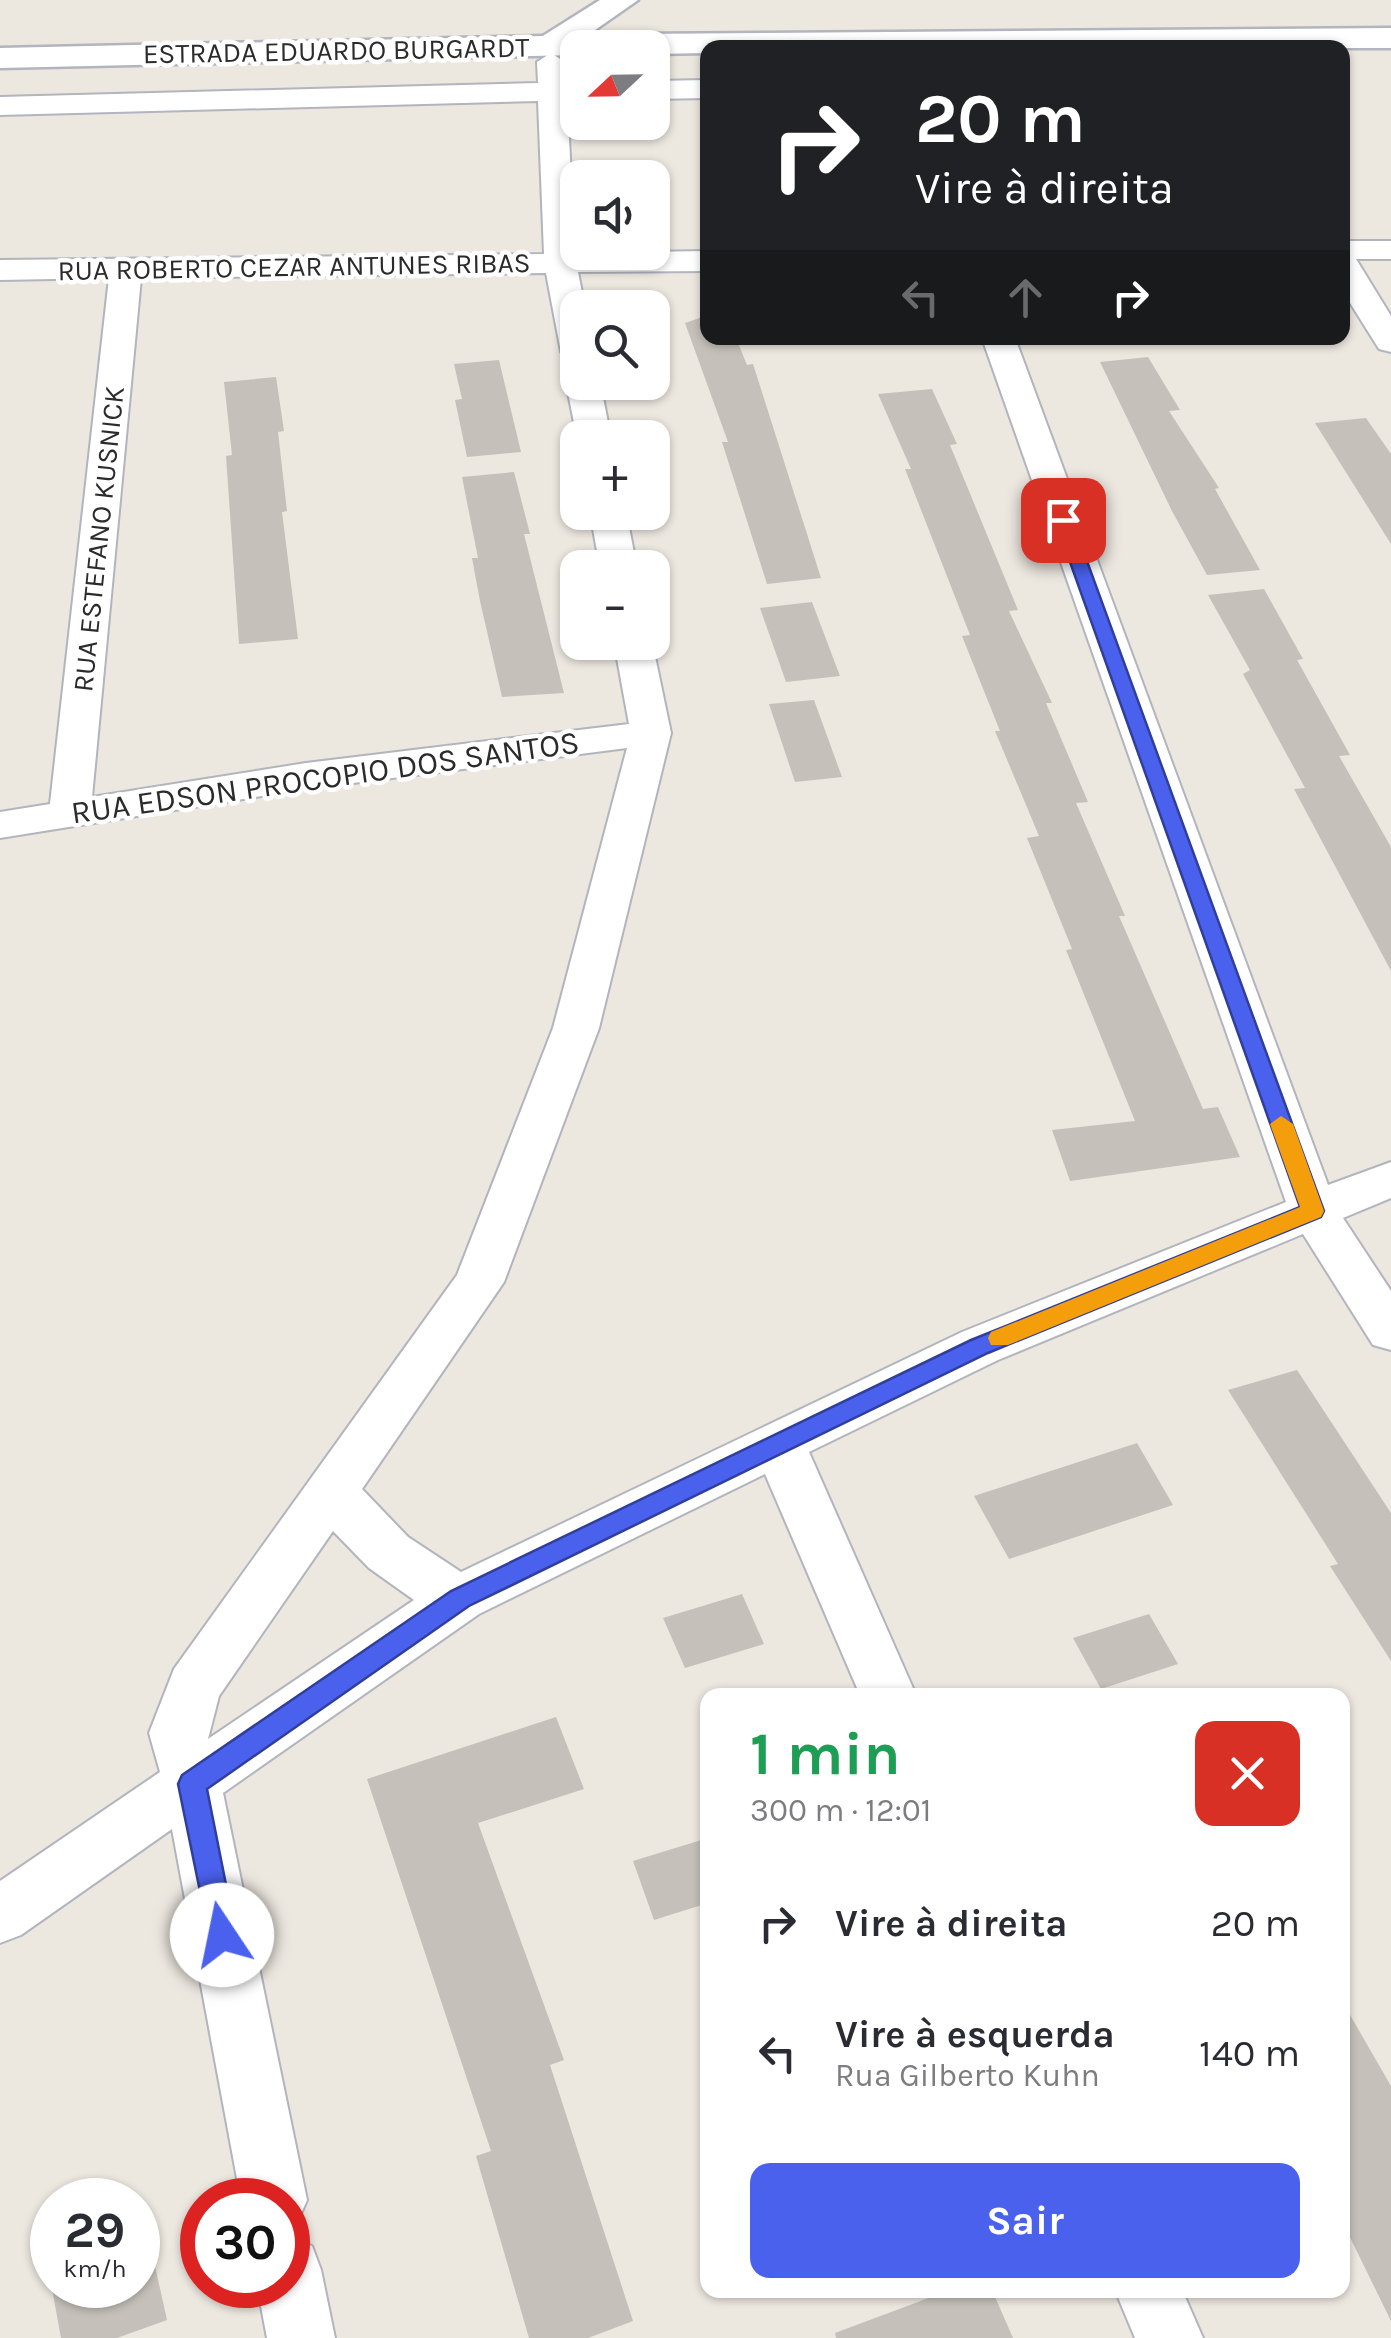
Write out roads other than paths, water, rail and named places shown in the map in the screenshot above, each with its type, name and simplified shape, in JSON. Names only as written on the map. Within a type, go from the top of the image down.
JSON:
[{"type":"main road","points":[[550,46],[622,0]]},
{"type":"main road","name":"ESTRADA EDUARDO BURGARDT","points":[[1323,40],[1391,38]]},
{"type":"main road","name":"ESTRADA EDUARDO BURGARDT","points":[[0,58],[700,45]]},
{"type":"street","points":[[550,46],[560,76]]},
{"type":"street","points":[[670,89],[700,88]]},
{"type":"street","points":[[0,106],[560,91]]},
{"type":"street","points":[[1350,250],[1391,250]]},
{"type":"street","name":"RUA ROBERTO CEZAR ANTUNES RIBAS","points":[[670,261],[700,261]]},
{"type":"street","name":"RUA ROBERTO CEZAR ANTUNES RIBAS","points":[[0,270],[560,262]]},
{"type":"street","name":"RUA ESTEFANO KUSNICK","points":[[70,811],[126,267]]},
{"type":"street","points":[[1350,276],[1391,342]]},
{"type":"street","points":[[1001,345],[1313,1211],[1391,1331]]},
{"type":"street","points":[[270,2178],[192,1784],[178,1733],[194,1686],[478,1282],[576,1028],[650,733],[636,660]]},
{"type":"street","name":"RUA EDSON PROCOPIO DOS SANTOS","points":[[0,824],[70,811],[650,733]]},
{"type":"street","points":[[0,1915],[460,1598],[980,1346],[1391,1179]]},
{"type":"street","points":[[778,1442],[885,1688]]},
{"type":"street","points":[[332,1489],[357,1525],[390,1558],[460,1598]]},
{"type":"street","points":[[1152,2298],[1169,2338]]},
{"type":"street","points":[[295,2308],[301,2338]]}]
